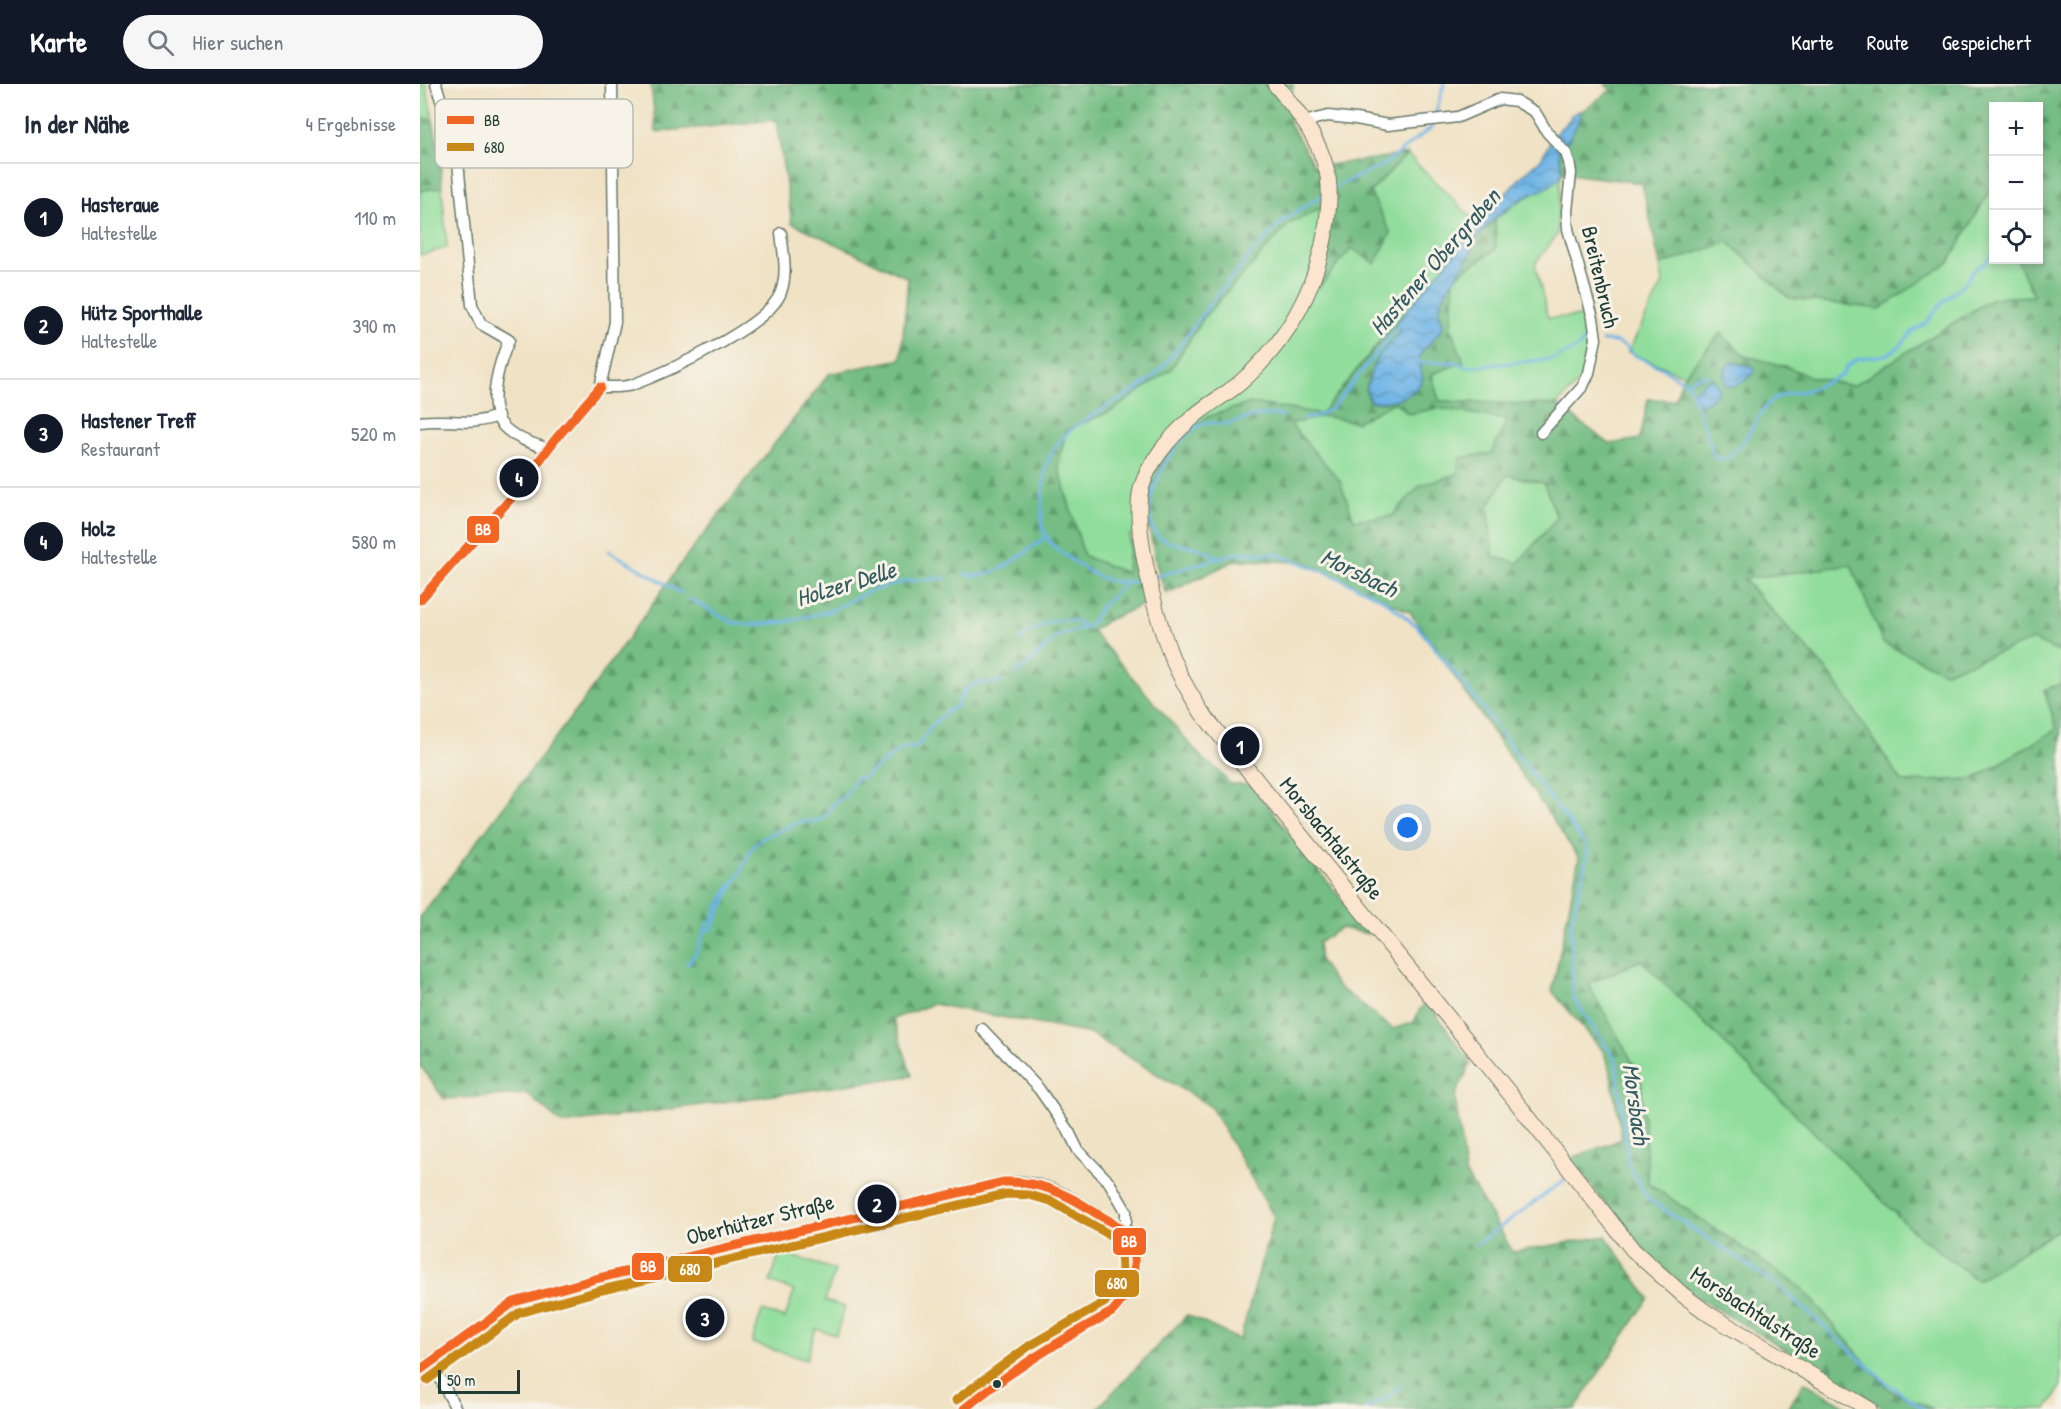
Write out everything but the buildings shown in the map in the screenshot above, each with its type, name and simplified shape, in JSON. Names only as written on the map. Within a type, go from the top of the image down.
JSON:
[{"type":"main road","name":"Morsbachtalstraße","points":[[1275,84],[1304,123],[1321,152],[1328,176],[1329,200],[1323,245],[1312,284],[1281,340],[1258,366],[1191,419],[1161,451],[1141,490],[1140,512],[1150,586],[1170,654],[1202,713],[1633,1250],[1683,1295],[1710,1315],[1869,1409]]},
{"type":"street","points":[[436,84],[441,99]]},
{"type":"street","points":[[612,84],[613,98]]},
{"type":"street","points":[[613,98],[620,84]]},
{"type":"street","name":"Breitenbruch","points":[[1304,123],[1328,116],[1356,118],[1380,125],[1442,119],[1465,115],[1500,99],[1516,100],[1535,112],[1547,132],[1566,153],[1571,173],[1567,211],[1568,229],[1593,318],[1596,339],[1592,365],[1583,386],[1541,433]]},
{"type":"street","points":[[459,168],[472,305],[481,324],[509,340],[501,360],[496,383],[498,416],[512,433],[549,449]]},
{"type":"street","points":[[420,600],[513,496],[600,387],[615,322],[612,168]]},
{"type":"street","points":[[600,387],[629,386],[682,362],[720,343],[769,310],[781,293],[783,284],[784,256],[781,233]]},
{"type":"street","points":[[420,422],[438,419],[473,423],[498,416]]},
{"type":"street","points":[[964,1409],[997,1382],[1090,1323],[1112,1312],[1118,1307],[1135,1269],[1130,1242],[1121,1229],[1127,1216],[1123,1203],[1109,1182],[1078,1150],[1069,1132],[1039,1089],[982,1029]]},
{"type":"street","name":"Oberhützer Straße","points":[[420,1370],[514,1302],[599,1278],[1004,1182],[1031,1182],[1059,1191],[1121,1229]]},
{"type":"street","points":[[431,1361],[456,1409]]},
{"type":"green space","points":[[420,84],[426,84],[433,120],[420,117]]},
{"type":"green space","points":[[651,84],[1293,84],[1289,122],[1315,167],[1407,154],[1370,192],[1391,233],[1375,264],[1352,248],[1319,287],[1332,203],[1289,224],[1204,317],[1171,369],[1113,410],[1066,430],[1058,466],[1084,556],[1127,573],[1130,535],[1147,603],[1108,620],[1092,631],[1203,759],[1218,770],[1230,784],[1251,785],[1369,934],[1341,928],[1318,943],[1320,961],[1336,985],[1393,1029],[1414,1022],[1420,1009],[1427,1002],[1471,1063],[1455,1096],[1465,1173],[1513,1252],[1606,1236],[1649,1298],[1575,1409],[1097,1409],[1187,1315],[1240,1340],[1274,1217],[1210,1106],[1091,1034],[933,1004],[893,1019],[912,1076],[562,1124],[527,1094],[444,1099],[420,1065],[420,917],[586,697],[683,561],[829,374],[901,359],[908,278],[792,223],[776,120],[656,132]]},
{"type":"green space","points":[[1605,84],[2061,84],[2061,653],[2033,640],[1945,672],[1883,643],[1851,565],[1743,579],[1830,674],[1902,782],[1974,779],[2057,729],[2044,690],[2061,684],[2061,1228],[1977,1280],[1914,1232],[1641,960],[1588,984],[1641,1077],[1648,1183],[1803,1289],[1889,1390],[1933,1409],[1885,1409],[1695,1296],[1653,1261],[1569,1159],[1622,1139],[1610,1069],[1603,1051],[1552,991],[1579,858],[1410,612],[1304,562],[1236,560],[1166,594],[1156,564],[1149,528],[1149,491],[1165,456],[1206,417],[1251,403],[1321,414],[1395,324],[1400,332],[1376,360],[1366,390],[1369,400],[1374,402],[1397,399],[1413,392],[1421,367],[1418,360],[1443,328],[1439,310],[1454,279],[1451,329],[1464,362],[1432,374],[1439,401],[1557,405],[1610,444],[1640,439],[1648,399],[1674,400],[1684,375],[1721,333],[1745,356],[1785,366],[1811,377],[1853,386],[1993,298],[2034,296],[2019,264],[2043,264],[2043,102],[1989,102],[1989,192],[1949,262],[1880,309],[1789,298],[1728,242],[1660,265],[1642,183],[1561,173],[1559,152],[1579,113],[1611,90]],"holes":[[[1724,374],[1753,375],[1726,385]],[[1395,402],[1408,414],[1438,408],[1507,420],[1492,453],[1461,458],[1457,474],[1420,486],[1392,516],[1354,520],[1340,481],[1290,424],[1324,416],[1356,422]],[[1507,475],[1544,483],[1557,518],[1518,563],[1493,557],[1488,506]]]},
{"type":"green space","points":[[420,117],[433,120],[435,168],[441,168],[442,187],[420,191]]},
{"type":"green space","points":[[1407,154],[1478,224],[1475,224],[1422,295],[1401,315],[1321,414],[1251,403],[1150,491],[1149,528],[1130,535],[1127,574],[1084,556],[1058,466],[1066,430],[1113,410],[1171,369],[1204,317],[1289,224],[1332,202],[1319,286],[1352,247],[1375,263],[1390,233],[1370,192]]},
{"type":"green space","points":[[1561,173],[1557,235],[1535,264],[1548,318],[1585,316],[1591,340],[1583,378],[1557,405],[1439,401],[1431,374],[1463,362],[1451,329],[1454,277],[1496,249],[1495,219],[1526,197],[1554,182]]},
{"type":"green space","points":[[442,187],[447,248],[420,255],[420,191]]},
{"type":"green space","points":[[1989,192],[1989,264],[2019,264],[2035,296],[1993,298],[1853,386],[1811,377],[1785,366],[1745,356],[1721,333],[1684,375],[1628,352],[1663,283],[1660,265],[1728,242],[1789,298],[1949,262]]},
{"type":"green space","points":[[1495,219],[1496,249],[1456,276],[1468,258],[1473,243]]},
{"type":"green space","points":[[1395,402],[1408,414],[1438,408],[1507,419],[1492,453],[1461,458],[1457,474],[1420,486],[1392,516],[1354,520],[1339,481],[1289,424],[1324,416],[1356,422]]},
{"type":"green space","points":[[1507,475],[1544,483],[1557,518],[1518,563],[1493,557],[1488,506]]},
{"type":"green space","points":[[1851,565],[1883,643],[1945,672],[2033,640],[2061,653],[2061,684],[2044,690],[2057,729],[1974,779],[1902,782],[1830,674],[1743,578]]},
{"type":"green space","points":[[1641,960],[1914,1232],[1977,1280],[2061,1228],[2061,1387],[2047,1409],[1933,1409],[1889,1390],[1803,1289],[1648,1183],[1641,1077],[1587,984]]},
{"type":"green space","points":[[780,1252],[835,1270],[825,1301],[845,1307],[836,1335],[816,1329],[806,1360],[752,1343],[762,1311],[785,1318],[794,1291],[770,1282]]},
{"type":"green space","points":[[1804,1382],[1851,1409],[1788,1409]]},
{"type":"water","points":[[1579,111],[1581,116],[1559,152],[1562,169],[1558,179],[1504,212],[1490,223],[1473,243],[1469,256],[1441,301],[1439,309],[1443,328],[1418,360],[1423,378],[1419,385],[1401,398],[1370,401],[1366,390],[1373,366],[1379,355],[1400,332],[1395,324],[1449,260],[1476,223],[1478,224],[1521,177],[1541,159],[1554,135],[1570,119],[1571,115]]},
{"type":"water","points":[[1732,362],[1753,367],[1754,370],[1753,375],[1734,387],[1726,385],[1725,379],[1726,369]]},
{"type":"water","points":[[1713,378],[1719,388],[1718,394],[1701,405],[1693,397],[1693,391]]},
{"type":"waterway","name":"Morsbach","points":[[1435,115],[1444,84]]},
{"type":"waterway","name":"Morsbach","points":[[1333,188],[1382,166],[1432,127],[1433,122]]},
{"type":"waterway","name":"Morsbach","points":[[1145,579],[1121,582],[1102,578],[1063,554],[1049,541],[1044,533],[1042,514],[1043,485],[1048,461],[1055,448],[1077,426],[1134,391],[1156,374],[1245,261],[1278,226],[1323,195]]},
{"type":"waterway","points":[[1602,341],[1616,342],[1625,346],[1634,355],[1666,370],[1689,385],[1714,455],[1718,460],[1726,458],[1741,445],[1763,410],[1774,399],[1817,387],[1842,375],[1847,366],[1857,359],[1886,355],[1900,346],[1966,282],[1972,272],[1989,258]]},
{"type":"waterway","name":"Hastener Obergraben","points":[[1303,419],[1321,414],[1336,404],[1399,324]]},
{"type":"waterway","points":[[1418,360],[1419,363],[1453,362],[1468,367],[1554,359],[1576,349],[1586,339]]},
{"type":"waterway","points":[[1686,382],[1708,375]]},
{"type":"waterway","name":"Hastener Obergraben","points":[[1220,557],[1197,548],[1167,542],[1159,537],[1151,526],[1149,511],[1159,476],[1179,444],[1202,424],[1225,424],[1260,415],[1283,416]]},
{"type":"waterway","name":"Holzer Delle","points":[[965,574],[987,574],[998,570],[1047,536]]},
{"type":"waterway","name":"Holzer Delle","points":[[609,551],[681,593]]},
{"type":"waterway","name":"Morsbach","points":[[1154,577],[1237,553],[1276,554],[1328,573],[1383,599],[1417,626],[1474,697],[1582,840],[1588,852],[1571,925],[1573,998],[1616,1060],[1628,1163],[1648,1199],[1778,1285],[1888,1384],[1924,1409]]},
{"type":"waterway","name":"Holzer Delle","points":[[690,599],[731,622],[749,625],[785,622],[830,611],[872,590],[906,581],[947,578]]},
{"type":"waterway","points":[[1016,674],[1057,636],[1087,627],[1100,608],[1125,584]]},
{"type":"waterway","points":[[1019,641],[1030,631],[1061,620],[1074,621],[1082,627]]},
{"type":"waterway","points":[[687,964],[695,955],[707,925],[713,920],[727,890],[738,878],[755,844],[761,839],[802,821],[813,822],[823,819],[833,804],[846,795],[857,777],[863,778],[901,749],[919,745],[934,724],[957,705],[968,687],[978,683],[1003,681]]},
{"type":"waterway","points":[[705,930],[711,930],[713,927],[735,881]]},
{"type":"waterway","points":[[1476,1245],[1567,1178]]},
{"type":"waterway","points":[[1365,1409],[1391,1395],[1400,1386]]},
{"type":"transit line","name":"BB","points":[[420,600],[513,496],[554,441],[600,387]]},
{"type":"transit line","name":"BB","points":[[420,1370],[514,1302],[599,1278],[1004,1182],[1040,1186],[1051,1190],[1073,1199],[1121,1229],[1133,1249],[1133,1272],[1126,1293],[1112,1312],[1036,1357],[964,1409]]},
{"type":"transit line","name":"680","points":[[427,1380],[519,1313],[602,1290],[1006,1194],[1029,1195],[1051,1201],[1110,1235],[1121,1252],[1122,1270],[1115,1288],[1105,1302],[1029,1346],[956,1400]]},
{"type":"place","name":"Holz","points":[[519,478]]},
{"type":"place","name":"Hasteraue","points":[[1240,746]]},
{"type":"place","name":"Hütz Sporthalle","points":[[877,1204]]},
{"type":"place","name":"Hastener Treff","points":[[705,1318]]}]
